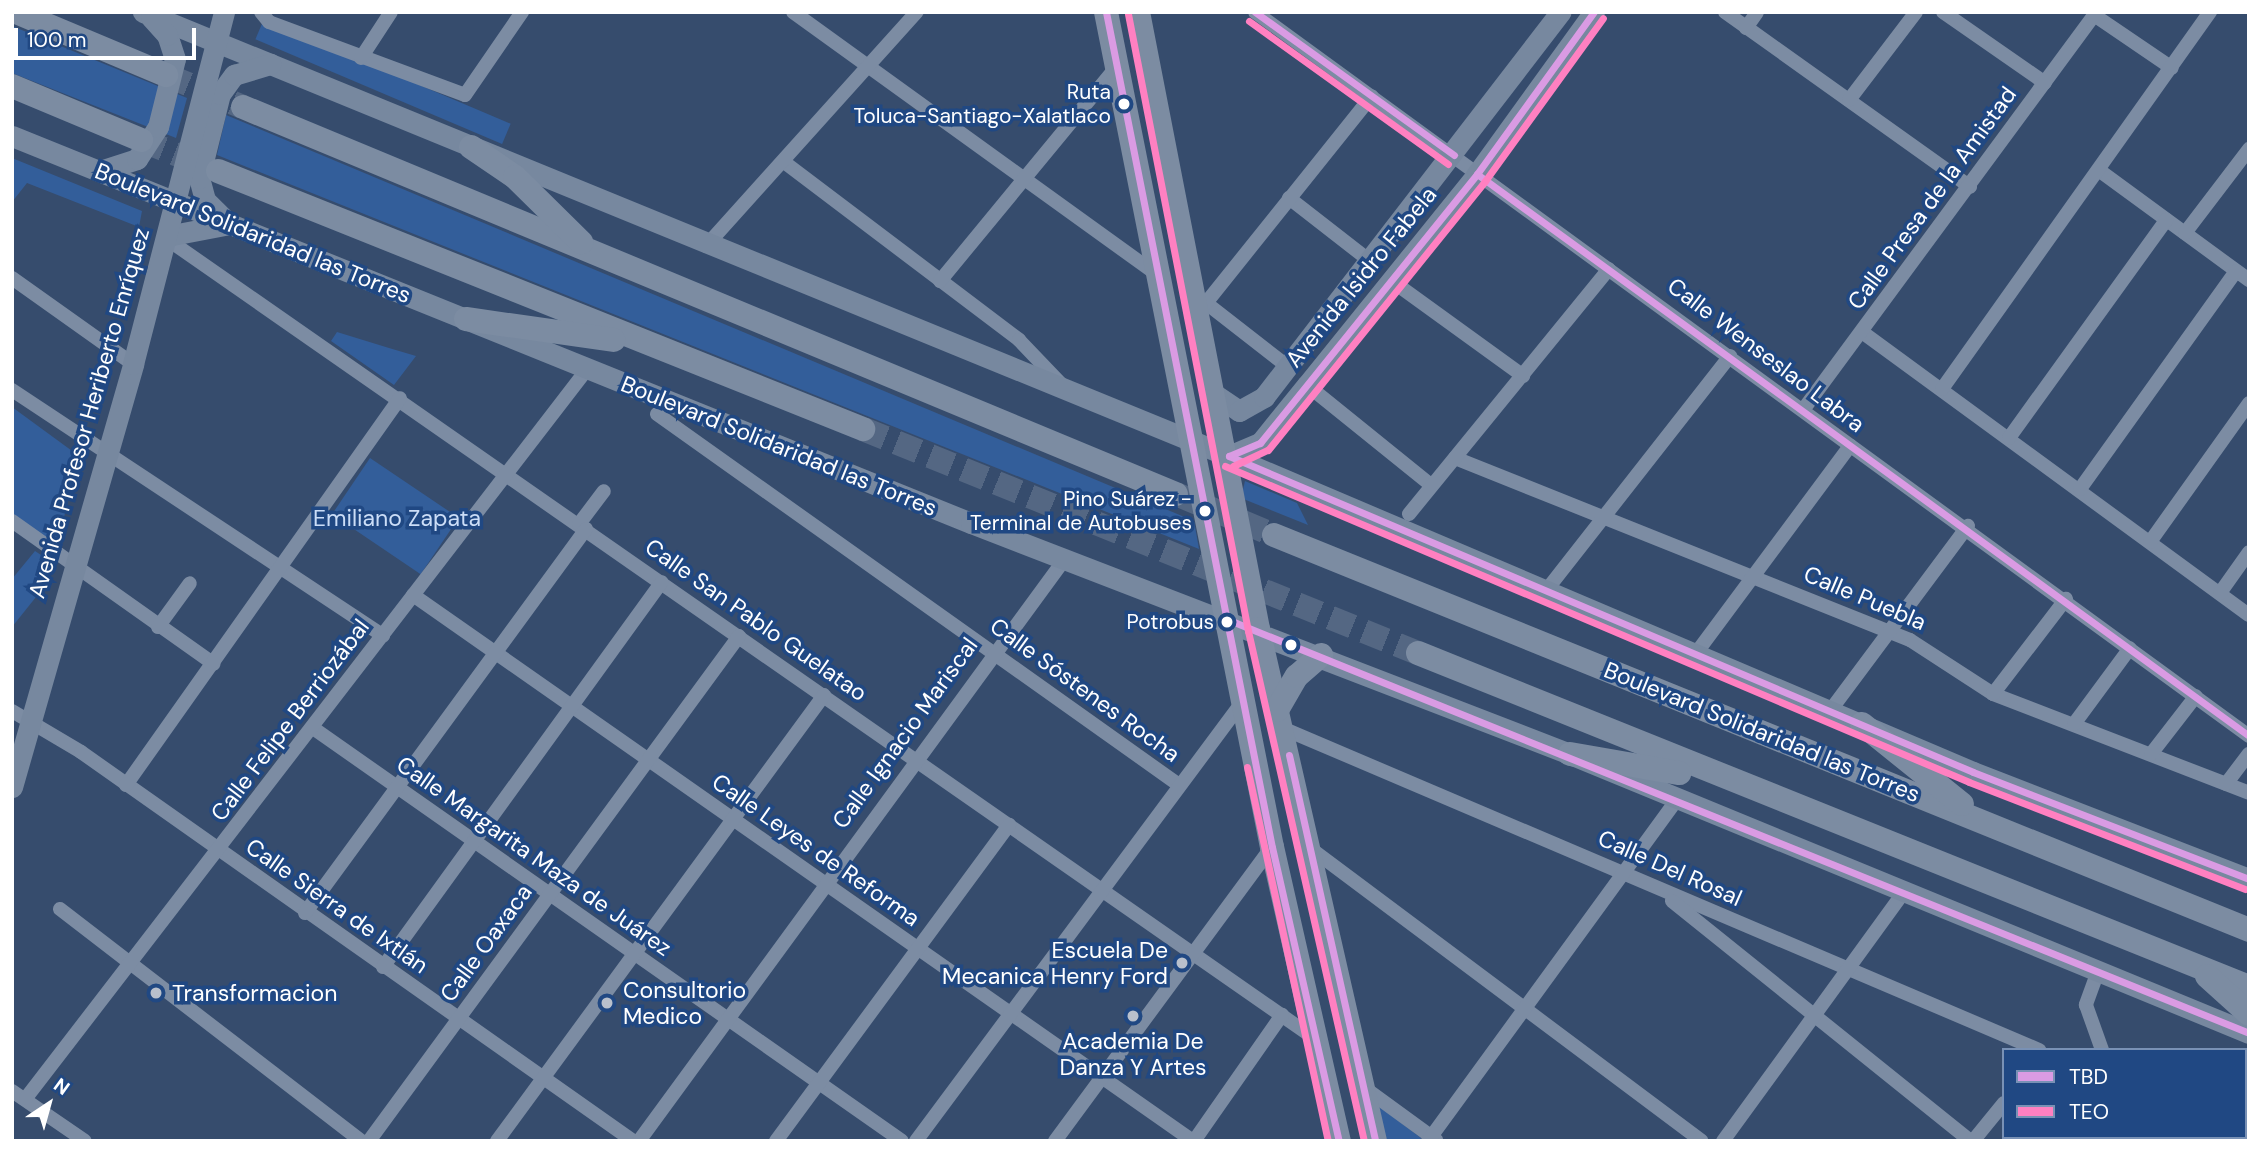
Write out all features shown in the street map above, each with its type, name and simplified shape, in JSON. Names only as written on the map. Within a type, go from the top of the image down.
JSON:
[{"type":"highway","points":[[16,12],[166,75]]},
{"type":"highway","points":[[1106,12],[1155,274],[1229,620],[1272,847],[1339,1141]]},
{"type":"highway","points":[[1138,12],[1211,391],[1229,456],[1258,629],[1366,1089],[1375,1141]]},
{"type":"highway","name":"Boulevard Solidaridad las Torres","points":[[12,86],[141,140]]},
{"type":"highway","points":[[243,107],[1175,494]]},
{"type":"highway","points":[[471,147],[515,177],[576,239],[614,263]]},
{"type":"highway","name":"Boulevard Solidaridad las Torres","points":[[218,171],[863,429]]},
{"type":"highway","points":[[466,319],[675,354]]},
{"type":"highway","name":"Boulevard Solidaridad las Torres","points":[[1274,535],[2249,930]]},
{"type":"highway","points":[[1418,653],[1740,787],[2249,987]]},
{"type":"highway","points":[[1280,719],[1297,676],[1321,655]]},
{"type":"highway","points":[[1862,724],[1984,821]]},
{"type":"highway","points":[[1570,754],[1740,787]]},
{"type":"highway","points":[[2196,966],[2249,1014]]},
{"type":"main road","name":"Avenida Profesor Heriberto Enríquez","points":[[12,787],[21,717],[72,567],[103,456],[133,364],[224,12]]},
{"type":"main road","name":"Avenida Isidro Fabela","points":[[1211,391],[1231,408],[1252,409],[1454,155],[1560,12]]},
{"type":"main road","name":"Avenida Isidro Fabela","points":[[1229,456],[1260,443],[1477,174],[1594,12]]},
{"type":"main road","name":"Boulevard Solidaridad las Torres","points":[[146,14],[218,41],[706,246],[1229,456],[1545,592],[1697,652],[1830,711],[2249,879]]},
{"type":"main road","points":[[100,172],[137,159],[158,127],[175,60],[167,35],[146,14]]},
{"type":"main road","points":[[230,224],[205,200],[199,178],[225,85],[242,70],[270,64]]},
{"type":"main road","name":"Boulevard Solidaridad las Torres","points":[[12,136],[1064,560],[1258,629],[1570,754],[2097,974],[2249,1033]]},
{"type":"main road","points":[[167,238],[230,224]]},
{"type":"street","points":[[261,12],[269,22],[457,95],[476,87],[522,12]]},
{"type":"street","points":[[361,58],[390,12]]},
{"type":"street","points":[[793,12],[871,65],[1155,274]]},
{"type":"street","points":[[706,246],[917,12]]},
{"type":"street","name":"Calle Wenseslao Labra","points":[[1255,12],[1275,18],[1477,174],[1850,446],[1968,526],[2249,736]]},
{"type":"street","points":[[1725,12],[1970,187]]},
{"type":"street","points":[[1746,28],[1757,12]]},
{"type":"street","points":[[1849,100],[1916,12]]},
{"type":"street","points":[[1943,12],[2045,83]]},
{"type":"street","points":[[1942,389],[2100,171],[2210,12]]},
{"type":"street","points":[[2095,13],[2172,68]]},
{"type":"street","name":"Calle Presa de la Amistad","points":[[1803,411],[1970,187],[2095,13]]},
{"type":"street","points":[[940,281],[1117,66]]},
{"type":"street","points":[[1287,366],[1206,303],[1373,96]]},
{"type":"street","points":[[2185,233],[2249,149]]},
{"type":"street","points":[[784,162],[1020,340],[1068,393]]},
{"type":"street","points":[[2100,171],[2249,280]]},
{"type":"street","points":[[1289,198],[1370,261]]},
{"type":"street","points":[[2009,438],[2166,220]]},
{"type":"street","name":"Calle San Pablo Guelatao","points":[[167,238],[400,397],[507,475],[1318,1041]]},
{"type":"street","points":[[1409,514],[1609,269]]},
{"type":"street","points":[[2080,489],[2236,271]]},
{"type":"street","points":[[12,278],[133,364]]},
{"type":"street","points":[[1392,281],[1523,376]]},
{"type":"street","points":[[1862,332],[2249,615]]},
{"type":"street","points":[[1545,592],[1730,356]]},
{"type":"street","name":"Calle Felipe Berriozábal","points":[[26,1098],[588,368]]},
{"type":"street","points":[[1307,385],[1431,485]]},
{"type":"street","points":[[12,390],[103,456],[282,567],[383,636]]},
{"type":"street","points":[[127,785],[400,397]]},
{"type":"street","points":[[2150,542],[2249,403]]},
{"type":"street","name":"Calle Sóstenes Rocha","points":[[657,414],[1179,785]]},
{"type":"street","points":[[1697,652],[1850,446]]},
{"type":"street","name":"Calle Puebla","points":[[1455,458],[1887,630],[1993,694],[2249,793]]},
{"type":"street","points":[[304,913],[583,527],[604,491]]},
{"type":"street","points":[[12,521],[72,567],[214,664]]},
{"type":"street","points":[[1830,711],[1887,630],[1968,526]]},
{"type":"street","points":[[2220,593],[2249,552]]},
{"type":"street","name":"Calle Ignacio Mariscal","points":[[639,1141],[823,883],[993,651],[1064,560]]},
{"type":"street","points":[[383,967],[662,582]]},
{"type":"street","points":[[158,627],[190,583]]},
{"type":"street","name":"Calle Leyes de Reforma","points":[[413,595],[1194,1141]]},
{"type":"street","points":[[1993,694],[2066,599]]},
{"type":"street","name":"Calle Oaxaca","points":[[369,1141],[739,636]]},
{"type":"street","points":[[2074,724],[2130,648]]},
{"type":"street","points":[[497,1141],[824,695]]},
{"type":"street","points":[[2151,754],[2196,696]]},
{"type":"street","points":[[916,1141],[1009,1010],[1243,701]]},
{"type":"street","name":"Calle Sierra de Ixtlán","points":[[21,717],[127,785],[304,913],[634,1141]]},
{"type":"street","name":"Calle Del Rosal","points":[[1280,719],[1660,891],[2034,1048]]},
{"type":"street","name":"Calle Margarita Maza de Juárez","points":[[313,728],[902,1141]]},
{"type":"street","points":[[2226,784],[2249,754]]},
{"type":"street","points":[[1366,1089],[1432,1139],[1523,1009],[1677,799]]},
{"type":"street","points":[[776,1141],[915,948],[1009,824]]},
{"type":"street","points":[[1055,1141],[1191,952],[1272,847]]},
{"type":"street","points":[[1310,848],[1702,1141]]},
{"type":"street","points":[[1660,891],[1813,1020],[1972,1141],[2002,1105]]},
{"type":"street","points":[[1723,1141],[1903,893]]},
{"type":"street","points":[[60,909],[361,1141]]},
{"type":"street","points":[[2097,974],[2086,1005],[2101,1048]]},
{"type":"street","points":[[1194,1141],[1282,1015]]},
{"type":"street","points":[[12,1091],[26,1098],[85,1141]]},
{"type":"green space","points":[[264,19],[511,124],[502,144],[255,39]]},
{"type":"green space","points":[[12,26],[187,98],[176,138],[12,73]]},
{"type":"green space","points":[[226,115],[1194,521],[1199,549],[217,155]]},
{"type":"green space","points":[[12,158],[142,211],[139,227],[27,183],[12,202]]},
{"type":"green space","points":[[337,332],[416,356],[394,385],[331,341]]},
{"type":"green space","points":[[12,407],[79,456],[57,546],[12,514]]},
{"type":"green space","name":"Emiliano Zapata","points":[[370,458],[459,518],[421,574],[332,514]]},
{"type":"green space","points":[[1245,481],[1297,503],[1308,525],[1241,498]]},
{"type":"green space","points":[[35,551],[53,563],[48,582],[12,627],[12,579]]},
{"type":"green space","points":[[1379,1106],[1421,1138],[1420,1141],[1385,1141]]},
{"type":"tunnel","points":[[166,75],[243,107]]},
{"type":"tunnel","points":[[141,140],[208,167]]},
{"type":"tunnel","points":[[863,429],[1418,653]]},
{"type":"tunnel","points":[[1176,494],[1274,535]]},
{"type":"transit line","name":"TBD","points":[[1106,12],[1272,847],[1339,1141]]},
{"type":"transit line","name":"TBD","points":[[1255,12],[1454,155]]},
{"type":"transit line","name":"TBD","points":[[1229,456],[1260,443],[1477,174],[1594,12]]},
{"type":"transit line","name":"TEO","points":[[1128,14],[1248,631],[1364,1141]]},
{"type":"transit line","name":"TEO","points":[[1233,466],[1268,450],[1485,181],[1603,18]]},
{"type":"transit line","name":"TEO","points":[[1249,21],[1448,164]]},
{"type":"transit line","name":"TBD","points":[[1477,174],[2249,736]]},
{"type":"transit line","name":"TBD","points":[[1229,456],[1973,772],[2249,879]]},
{"type":"transit line","name":"TEO","points":[[1225,466],[1969,782],[2245,889]]},
{"type":"transit line","name":"TBD","points":[[1229,620],[2249,1033]]},
{"type":"transit line","name":"TBD","points":[[1289,755],[1375,1141]]},
{"type":"transit line","name":"TEO","points":[[1247,767],[1328,1141]]},
{"type":"place","name":"Ruta Toluca-Santiago-Xalatlaco","points":[[1124,104]]},
{"type":"place","name":"Pino Suárez - Terminal de Autobuses","points":[[1205,511]]},
{"type":"place","name":"Potrobus","points":[[1227,622]]},
{"type":"place","name":"Escuela De Mecanica Henry Ford","points":[[1182,963]]},
{"type":"place","name":"Transformacion","points":[[156,993]]},
{"type":"place","name":"Consultorio Medico","points":[[607,1003]]},
{"type":"place","name":"Academia De Danza Y Artes","points":[[1133,1016]]}]
